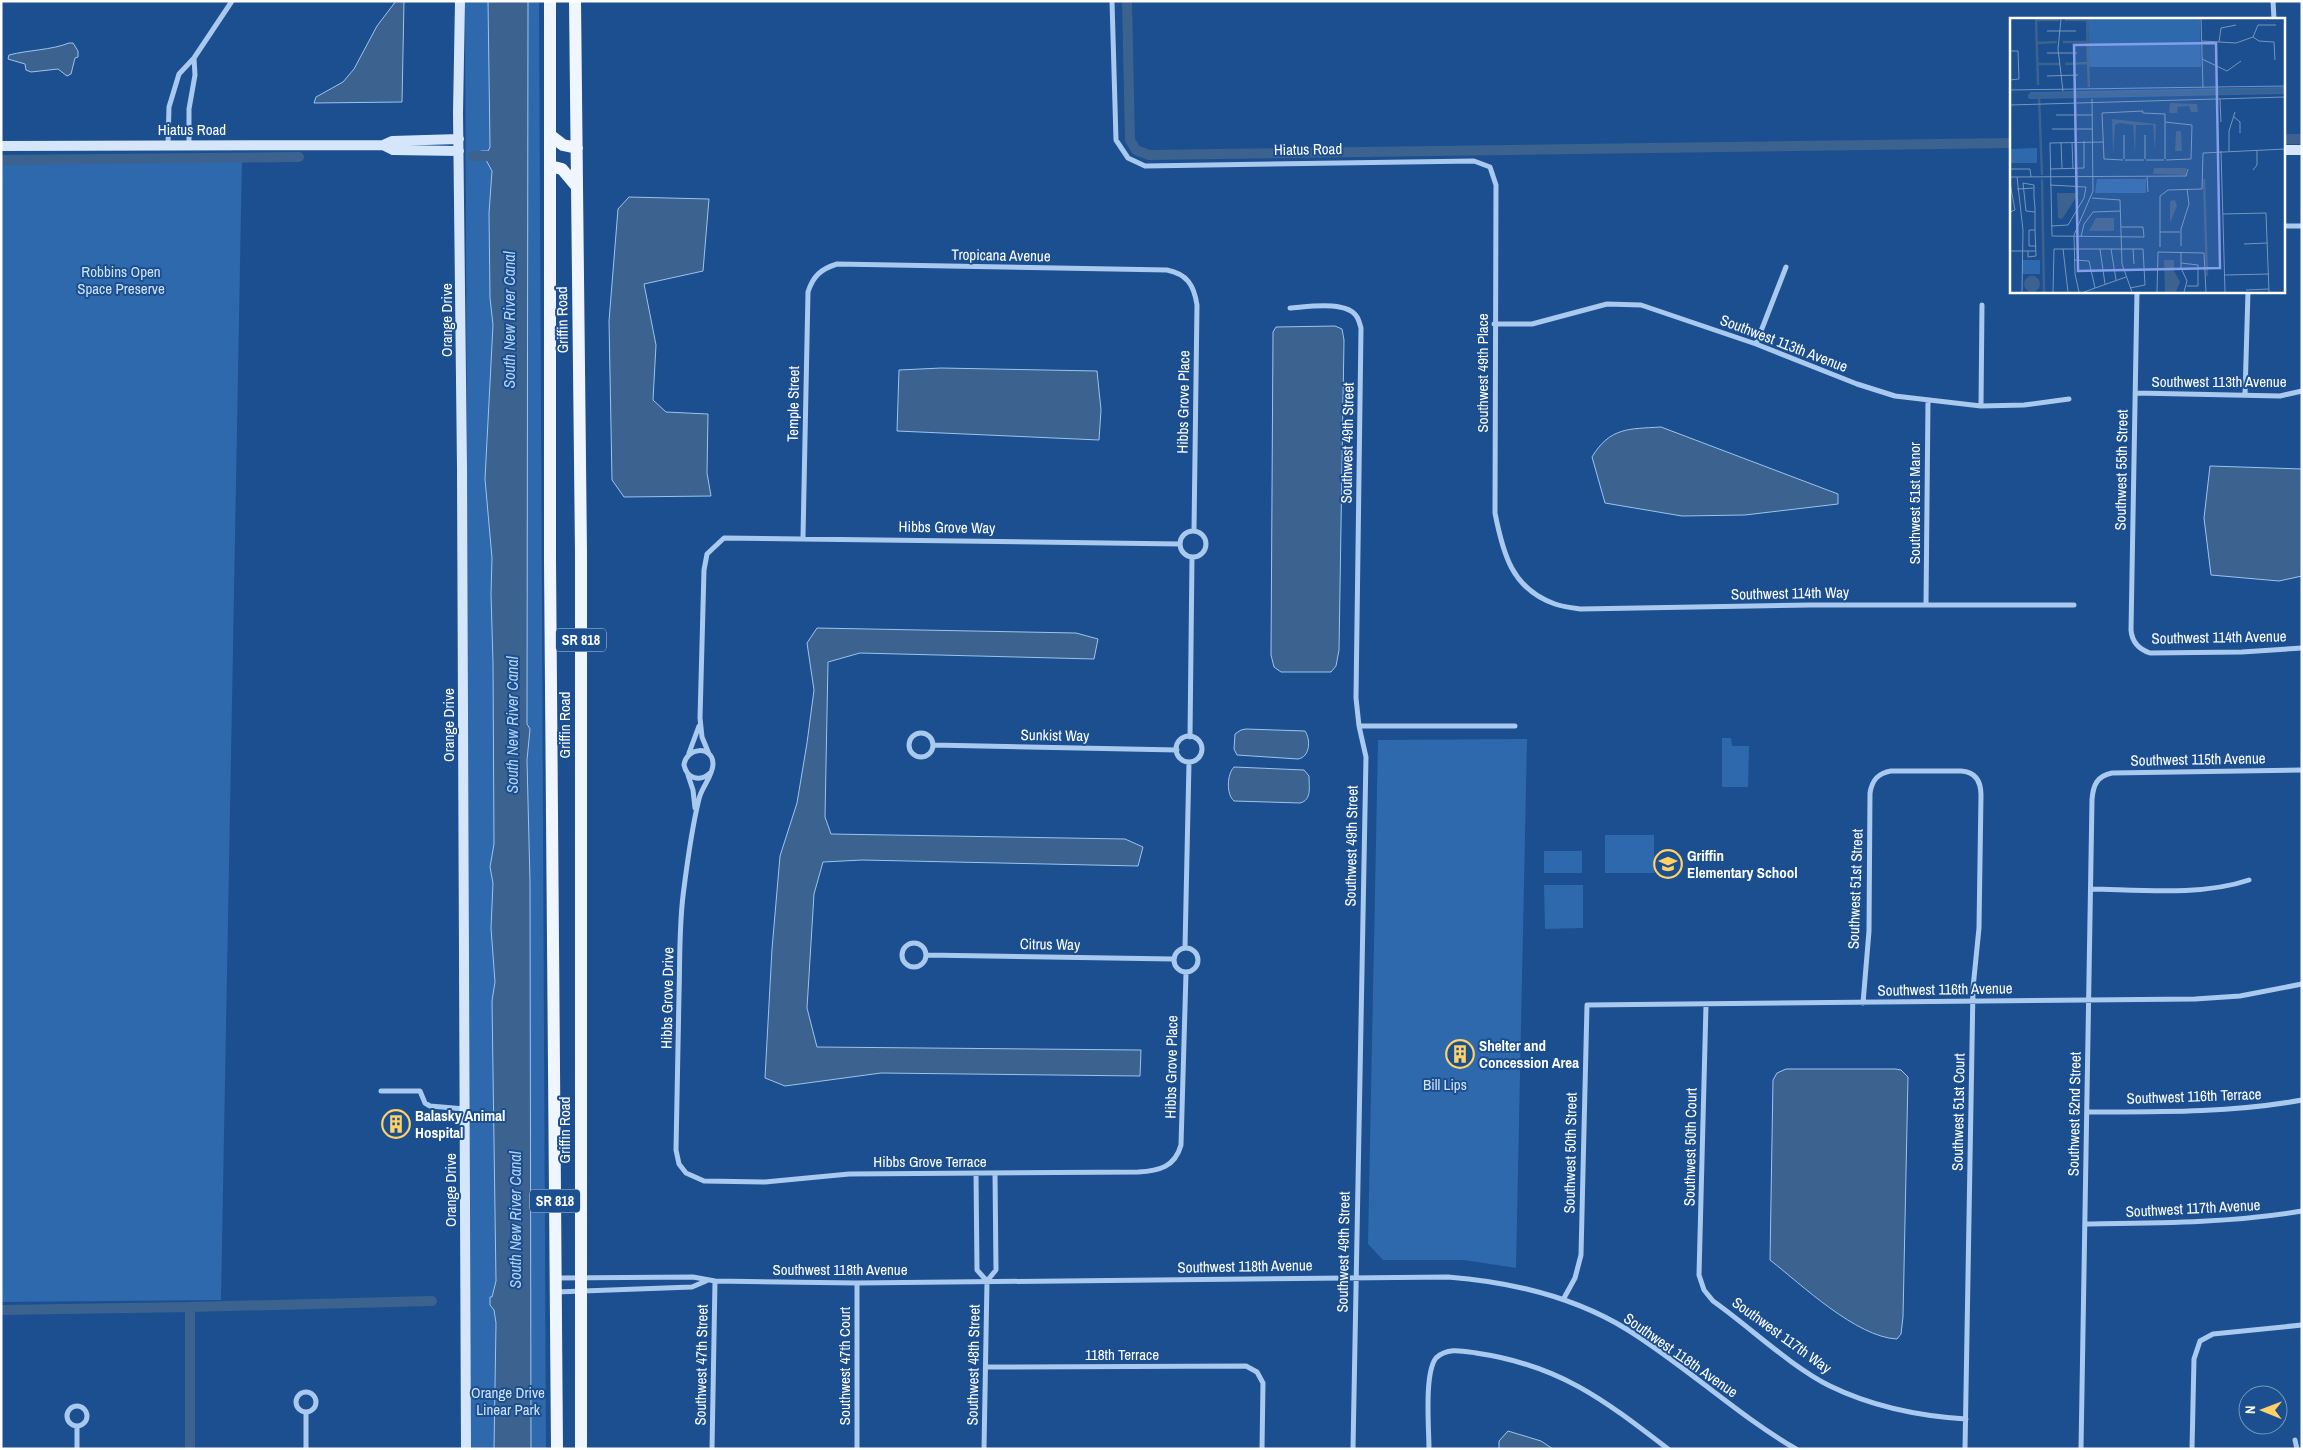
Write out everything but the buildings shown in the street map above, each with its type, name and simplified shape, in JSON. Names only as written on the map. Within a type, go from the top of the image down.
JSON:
[{"type":"main road","name":"Griffin Road","points":[[550,1],[550,551],[557,1449]]},
{"type":"main road","name":"Griffin Road","points":[[576,1],[581,553],[581,1449]]},
{"type":"main road","points":[[550,135],[564,145],[577,148]]},
{"type":"main road","points":[[550,166],[562,169],[577,187]]},
{"type":"street","points":[[168,144],[169,107],[178,74],[194,58],[232,1]]},
{"type":"street","name":"Orange Drive","points":[[460,1],[459,151],[466,1449]]},
{"type":"street","name":"Hiatus Road","points":[[1112,1],[1116,140],[1128,158],[1145,166],[1474,162],[1490,167]]},
{"type":"street","points":[[2273,1],[2274,18]]},
{"type":"street","points":[[190,144],[189,108],[195,75],[194,58]]},
{"type":"street","name":"Hiatus Road","points":[[1,146],[168,144],[383,145],[392,141],[459,139]]},
{"type":"street","name":"Hiatus Road","points":[[383,145],[393,150],[459,151]]},
{"type":"street","points":[[2286,150],[2302,150]]},
{"type":"street","name":"Southwest 49th Place","points":[[1490,167],[1496,184],[1494,324],[1495,513],[1501,546],[1515,577]]},
{"type":"street","points":[[2286,226],[2302,226]]},
{"type":"street","name":"Tropicana Avenue","points":[[817,274],[837,264],[1167,270],[1177,272],[1186,278]]},
{"type":"street","points":[[1756,344],[1786,267]]},
{"type":"street","name":"Temple Street","points":[[803,537],[808,292],[811,281],[817,274]]},
{"type":"street","name":"Hibbs Grove Place","points":[[1186,278],[1192,284],[1197,305],[1194,530]]},
{"type":"street","name":"Southwest 55th Street","points":[[2137,292],[2130,630],[2132,639],[2138,647]]},
{"type":"street","points":[[2246,395],[2248,292]]},
{"type":"street","name":"Southwest 113th Avenue","points":[[1494,324],[1532,324],[1607,304],[1641,305],[1756,344],[1857,384],[1895,396],[1981,406],[2024,405],[2069,399]]},
{"type":"street","name":"Southwest 49th Street","points":[[1290,308],[1337,306],[1350,310],[1357,317],[1361,328],[1356,698],[1359,726],[1366,757],[1353,1449]]},
{"type":"street","points":[[1981,406],[1982,306]]},
{"type":"street","name":"Southwest 113th Avenue","points":[[2136,393],[2280,396],[2302,391]]},
{"type":"street","name":"Southwest 51st Manor","points":[[1926,605],[1928,401]]},
{"type":"street","points":[[1194,530],[1202,534],[1206,546],[1202,554],[1192,557],[1184,553],[1180,544],[1185,533],[1194,530]]},
{"type":"street","name":"Hibbs Grove Way","points":[[700,718],[704,570],[708,554],[716,543],[724,538],[731,536],[1180,544]]},
{"type":"street","points":[[1190,736],[1192,557]]},
{"type":"street","name":"Southwest 114th Way","points":[[1515,577],[1532,592],[1555,605],[1581,609],[1810,605],[2074,605]]},
{"type":"street","name":"Southwest 114th Avenue","points":[[2138,647],[2150,653],[2259,652],[2302,648]]},
{"type":"street","points":[[700,718],[702,737],[713,766],[710,773],[698,779],[691,777],[686,772],[685,762],[695,739],[700,718]]},
{"type":"street","points":[[1359,726],[1515,726]]},
{"type":"street","points":[[920,732],[931,737],[933,745],[930,753],[923,757],[911,753],[908,745],[913,735],[920,732]]},
{"type":"street","points":[[1189,762],[1179,757],[1177,750],[1179,742],[1190,736]]},
{"type":"street","points":[[1189,762],[1200,757],[1202,750],[1200,742],[1190,736]]},
{"type":"street","name":"Sunkist Way","points":[[933,745],[1177,750]]},
{"type":"street","points":[[688,755],[693,751],[701,750],[710,756]]},
{"type":"street","points":[[1185,948],[1189,762]]},
{"type":"street","name":"Southwest 115th Avenue","points":[[2097,780],[2102,776],[2112,773],[2302,770]]},
{"type":"street","name":"Southwest 51st Street","points":[[1863,1003],[1869,931],[1870,793],[1876,778],[1886,772],[1898,771],[1961,771],[1976,777]]},
{"type":"street","name":"Hibbs Grove Drive","points":[[686,772],[693,790],[694,821]]},
{"type":"street","name":"Hibbs Grove Drive","points":[[686,1173],[679,1164],[676,1150],[680,926],[694,821],[700,793],[710,773]]},
{"type":"street","name":"Southwest 51st Court","points":[[1965,1449],[1973,1002],[1974,969],[1979,928],[1981,788],[1976,777]]},
{"type":"street","name":"Southwest 52nd Street","points":[[2081,1449],[2088,999],[2092,890],[2092,800],[2097,780]]},
{"type":"street","points":[[2092,890],[2205,888],[2235,885],[2249,880]]},
{"type":"street","points":[[912,943],[923,948],[926,955],[920,965],[913,967],[906,964],[902,953],[905,946],[912,943]]},
{"type":"street","points":[[1185,948],[1194,952],[1198,959],[1193,970],[1186,972],[1178,970],[1173,959],[1176,952],[1185,948]]},
{"type":"street","name":"Citrus Way","points":[[926,955],[1173,959]]},
{"type":"street","name":"Hibbs Grove Place","points":[[1174,1161],[1182,1145],[1186,972]]},
{"type":"street","name":"Southwest 116th Avenue","points":[[1587,1005],[2195,999],[2240,996],[2302,984]]},
{"type":"street","name":"Southwest 50th Street","points":[[1564,1298],[1575,1278],[1581,1255],[1587,1005]]},
{"type":"street","name":"Southwest 50th Court","points":[[1704,1290],[1699,1275],[1706,1005]]},
{"type":"street","points":[[381,1091],[420,1091],[425,1103],[430,1106],[465,1109]]},
{"type":"street","name":"Southwest 116th Terrace","points":[[2087,1112],[2223,1110],[2269,1106],[2302,1100]]},
{"type":"street","name":"Hibbs Grove Terrace","points":[[686,1173],[699,1180],[709,1182],[765,1182],[842,1174],[1151,1171],[1164,1169],[1174,1161]]},
{"type":"street","name":"Southwest 48th Street","points":[[976,1173],[977,1270],[987,1281]]},
{"type":"street","name":"Southwest 48th Street","points":[[984,1449],[987,1281],[996,1270],[995,1173]]},
{"type":"street","name":"Southwest 117th Avenue","points":[[2085,1224],[2200,1222],[2264,1217],[2302,1211]]},
{"type":"street","name":"Southwest 118th Avenue","points":[[556,1278],[693,1277],[716,1282],[1469,1278],[1540,1291],[1564,1298],[1628,1329],[1758,1425],[1796,1449]]},
{"type":"street","name":"Southwest 118th Avenue","points":[[556,1292],[692,1287],[707,1281]]},
{"type":"street","name":"Southwest 47th Street","points":[[712,1449],[716,1282]]},
{"type":"street","name":"Southwest 47th Court","points":[[857,1282],[857,1449]]},
{"type":"street","name":"Southwest 117th Way","points":[[1704,1290],[1713,1300],[1814,1376],[1829,1385],[1859,1399],[1894,1410],[1917,1415],[1966,1419]]},
{"type":"street","points":[[2192,1449],[2194,1359],[2200,1340],[2213,1334],[2302,1325]]},
{"type":"street","points":[[1429,1449],[1431,1372],[1439,1356],[1452,1350],[1496,1356],[1544,1369],[1567,1379],[1598,1398],[1668,1449]]},
{"type":"street","name":"118th Terrace","points":[[986,1367],[1246,1366],[1257,1372],[1263,1388],[1262,1449]]},
{"type":"street","points":[[306,1392],[314,1396],[316,1402],[314,1408],[306,1412],[300,1410],[296,1404],[300,1394],[306,1392]]},
{"type":"street","points":[[306,1412],[306,1449]]},
{"type":"street","points":[[77,1449],[78,1426]]},
{"type":"street","points":[[2295,1440],[2297,1449]]},
{"type":"green space","name":"Orange Drive Linear Park","points":[[465,1],[539,1],[546,1449],[471,1449]]},
{"type":"green space","name":"Robbins Open Space Preserve","points":[[242,157],[221,1300],[1,1302],[1,161]]},
{"type":"green space","points":[[1722,738],[1731,738],[1732,746],[1749,746],[1748,787],[1722,787]]},
{"type":"green space","name":"Bill Lips","points":[[1527,739],[1516,1268],[1464,1260],[1383,1260],[1368,1244],[1378,740]]},
{"type":"green space","points":[[1605,835],[1654,835],[1654,873],[1605,873]]},
{"type":"green space","points":[[1544,851],[1582,851],[1582,873],[1544,873]]},
{"type":"green space","points":[[1544,885],[1583,885],[1583,928],[1545,929]]},
{"type":"water","points":[[396,1],[404,1],[402,102],[314,103],[316,97],[343,82],[354,69],[377,26]]},
{"type":"water","name":"South New River Canal","points":[[488,1],[528,1],[527,724],[530,729],[527,760],[530,882],[531,1449],[494,1449],[496,1323],[494,1310],[490,1305],[490,1297],[492,1297],[496,1281],[492,1001],[495,982],[491,928],[493,883],[490,867],[494,844],[493,663],[492,558],[485,479],[493,325],[490,298],[489,213],[492,171],[486,160],[481,160],[481,151],[488,151],[490,147]]},
{"type":"water","points":[[73,43],[78,51],[78,57],[75,58],[71,74],[67,76],[58,69],[31,72],[26,70],[25,64],[8,59],[9,55]]},
{"type":"water","points":[[629,197],[709,199],[703,271],[644,284],[656,345],[653,400],[666,412],[708,414],[707,473],[711,496],[624,497],[612,480],[609,321],[618,209]]},
{"type":"water","points":[[1335,326],[1342,329],[1344,340],[1339,650],[1336,666],[1331,672],[1281,672],[1274,667],[1271,655],[1273,332],[1276,327]]},
{"type":"water","points":[[941,368],[1097,371],[1101,410],[1099,440],[897,431],[899,370]]},
{"type":"water","points":[[1661,427],[1838,494],[1838,504],[1745,515],[1682,516],[1605,503],[1592,457],[1599,447],[1613,435],[1630,429]]},
{"type":"water","points":[[2210,466],[2302,469],[2302,576],[2279,581],[2211,575],[2204,518]]},
{"type":"water","points":[[817,628],[1076,633],[1098,639],[1094,659],[860,653],[828,662],[825,817],[831,834],[1125,839],[1143,847],[1138,866],[862,860],[823,862],[814,894],[807,1008],[817,1047],[1141,1050],[1140,1076],[881,1073],[785,1086],[765,1078],[772,949],[780,856],[797,803],[807,743],[814,690],[807,643]]},
{"type":"water","points":[[1246,729],[1305,731],[1309,743],[1307,752],[1302,758],[1298,759],[1237,755],[1234,749],[1235,734]]},
{"type":"water","points":[[1234,767],[1304,770],[1309,776],[1308,796],[1300,803],[1234,801],[1231,798],[1228,784]]},
{"type":"water","points":[[1786,1069],[1896,1069],[1901,1070],[1908,1077],[1903,1317],[1901,1334],[1897,1339],[1881,1336],[1847,1320],[1770,1260],[1773,1080],[1777,1073]]},
{"type":"water","points":[[1508,1431],[1541,1441],[1553,1449],[1499,1449],[1499,1441]]},
{"type":"waterway","points":[[1127,1],[1130,140],[1136,150],[1149,155],[2010,143]]},
{"type":"waterway","points":[[2286,139],[2302,139]]},
{"type":"waterway","points":[[473,156],[494,156]]},
{"type":"waterway","points":[[1,160],[299,157]]},
{"type":"waterway","points":[[190,1449],[190,1307],[432,1301]]},
{"type":"waterway","points":[[1,1310],[190,1307]]},
{"type":"place","name":"Griffin Elementary School","points":[[1668,864]]},
{"type":"place","name":"Shelter and Concession Area","points":[[1460,1054]]},
{"type":"place","name":"Balasky Animal Hospital","points":[[396,1124]]}]
